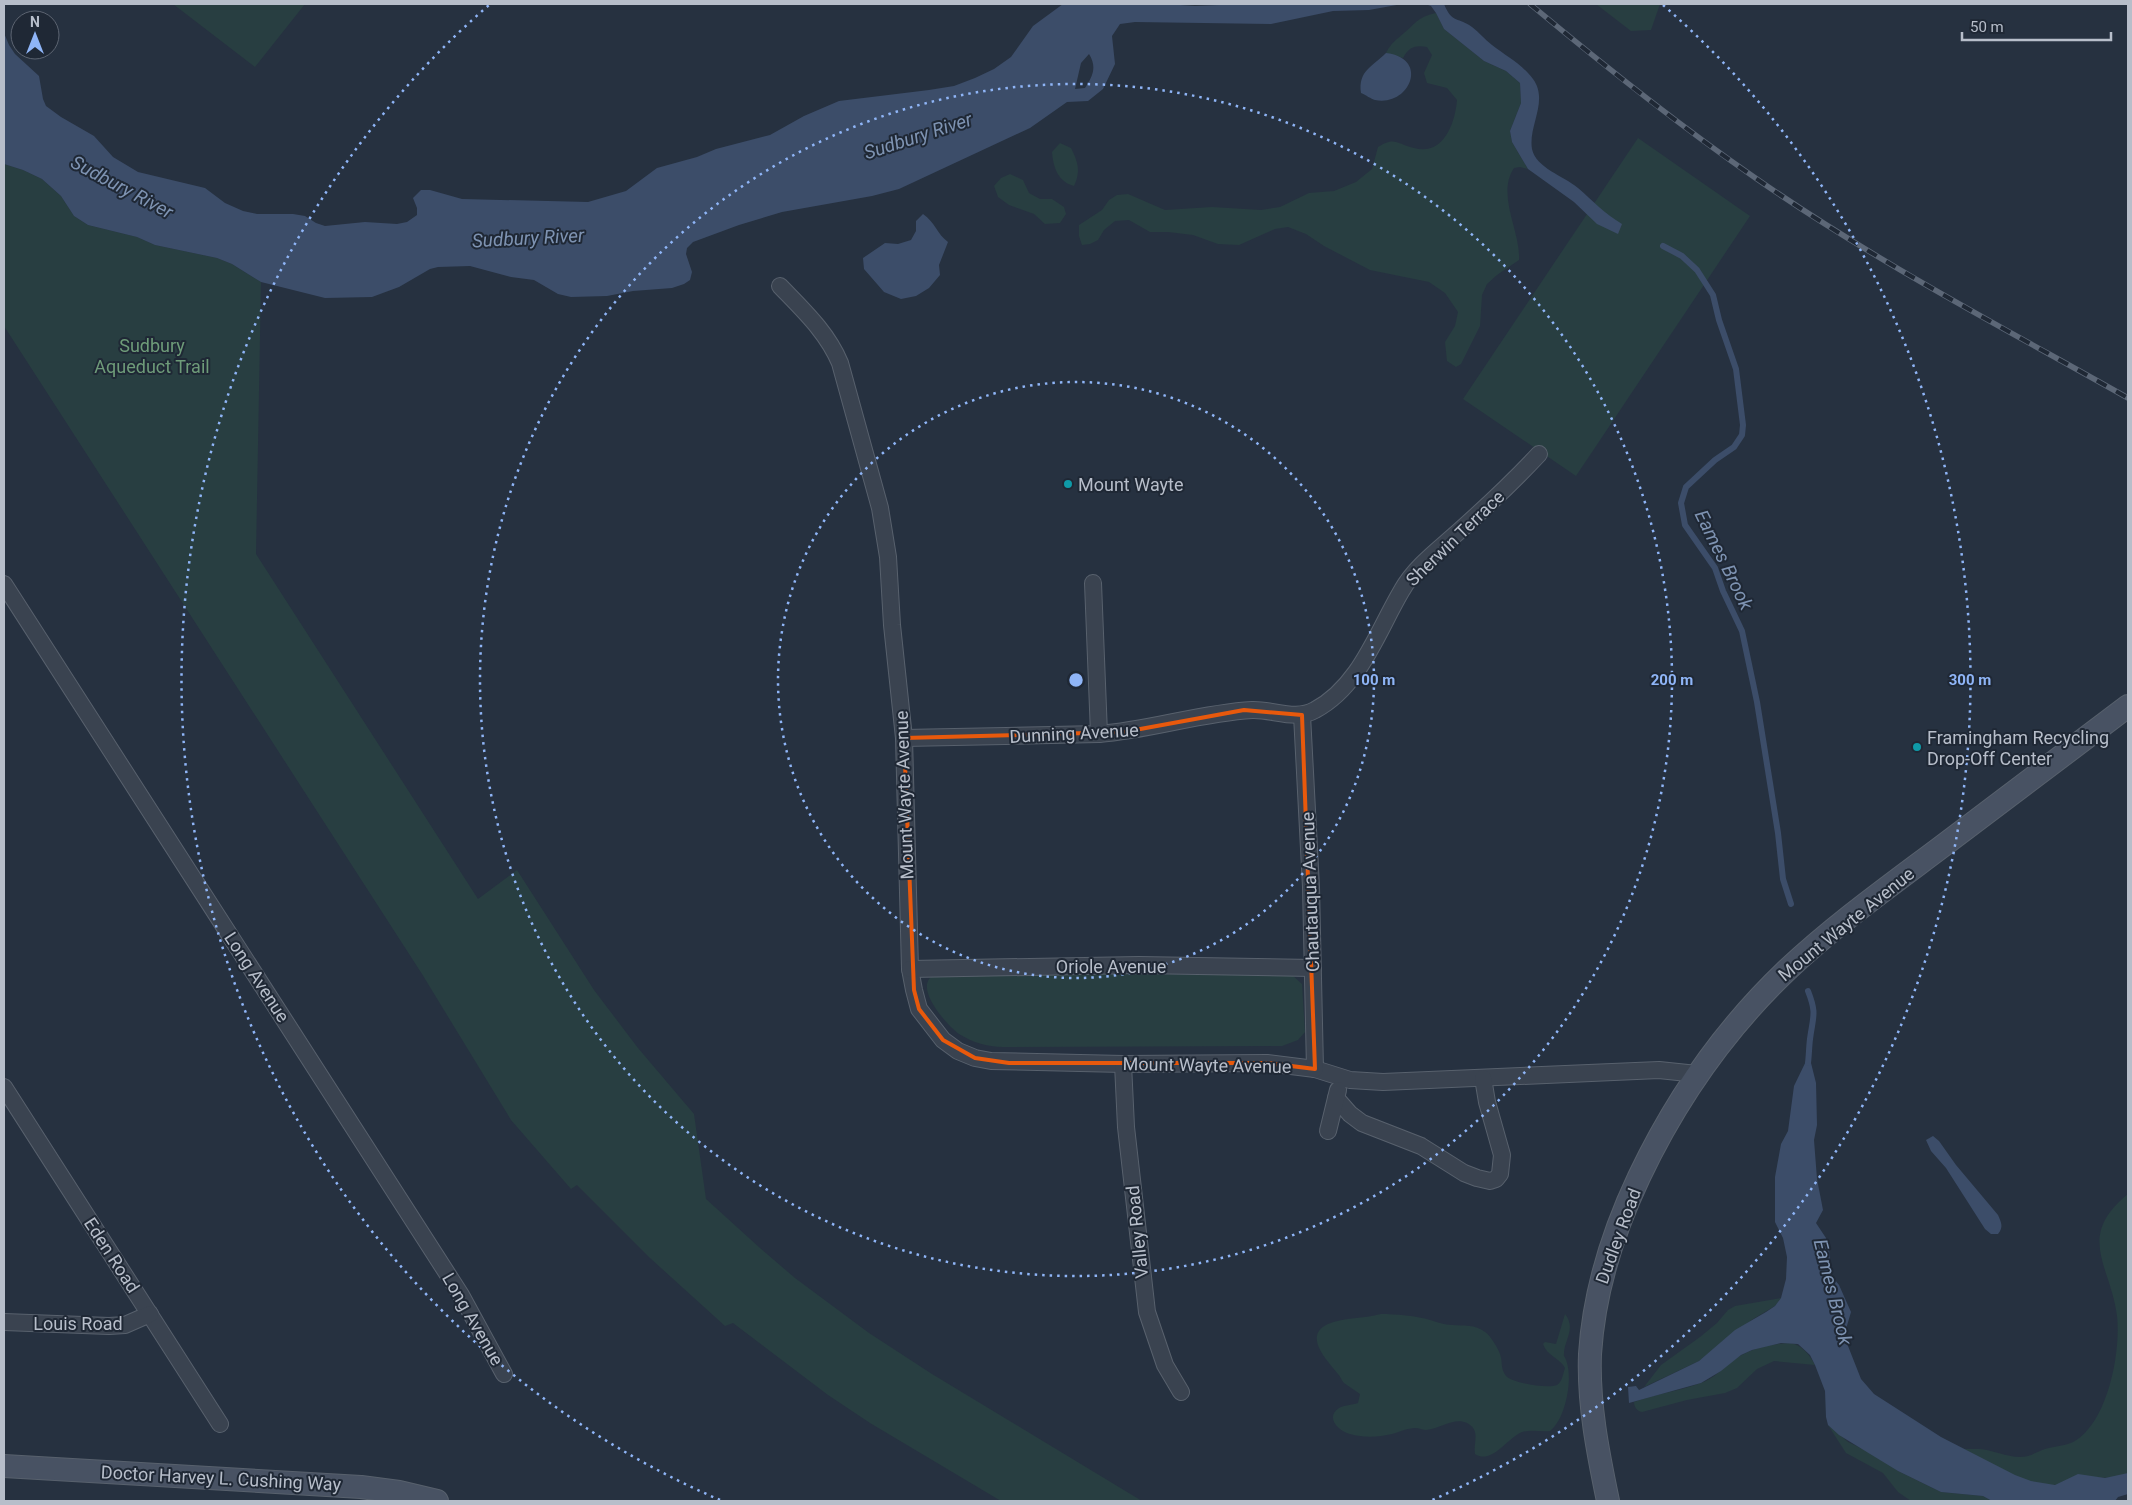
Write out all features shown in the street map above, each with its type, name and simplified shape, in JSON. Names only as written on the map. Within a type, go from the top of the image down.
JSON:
[{"type":"street","name":"Mount Wayte Avenue","points":[[780,286],[823,332],[833,347],[840,363],[880,508],[888,557],[892,625],[904,738],[910,969],[919,1009],[942,1040],[958,1051],[975,1058],[1009,1063],[1267,1063],[1315,1069],[1340,1078],[1384,1082],[1660,1070],[1697,1074],[1719,1044],[1753,1005],[1810,949],[1861,908],[2128,706]]},
{"type":"street","name":"Sherwin Terrace","points":[[1302,715],[1313,712],[1339,693],[1369,652],[1403,589],[1415,572],[1496,497],[1539,454]]},
{"type":"street","points":[[1093,583],[1099,734]]},
{"type":"street","name":"Long Avenue","points":[[4,584],[461,1295],[504,1374]]},
{"type":"street","name":"Dunning Avenue","points":[[904,738],[1124,732],[1202,716],[1244,710],[1262,709],[1302,715]]},
{"type":"street","name":"Chautauqua Avenue","points":[[1302,715],[1311,887],[1315,1069]]},
{"type":"street","name":"Oriole Avenue","points":[[910,969],[1139,965],[1313,968]]},
{"type":"street","name":"Valley Road","points":[[1123,1064],[1129,1164],[1147,1312],[1165,1365],[1181,1392]]},
{"type":"street","name":"Dudley Road","points":[[1608,1501],[1596,1432],[1590,1368],[1593,1320],[1599,1285],[1611,1244],[1628,1201],[1671,1117],[1697,1074]]},
{"type":"street","points":[[1328,1131],[1340,1078]]},
{"type":"street","points":[[1336,1098],[1350,1114],[1362,1123],[1421,1146],[1464,1173],[1490,1181],[1496,1179],[1500,1174],[1502,1155],[1487,1102],[1484,1078]]},
{"type":"street","name":"Eden Road","points":[[4,1086],[220,1424]]},
{"type":"street","name":"Louis Road","points":[[4,1322],[109,1326],[125,1325],[150,1314]]},
{"type":"street","name":"Doctor Harvey L. Cushing Way","points":[[4,1466],[361,1487],[399,1492],[437,1501]]},
{"type":"highlighted area","points":[[1244,710],[1302,715],[1315,1069],[1267,1063],[1009,1063],[975,1058],[943,1040],[919,1009],[914,990],[904,738],[1124,732]]},
{"type":"green space","points":[[173,4],[305,4],[255,67]]},
{"type":"green space","points":[[1596,4],[1660,4],[1651,30],[1631,31]]},
{"type":"green space","points":[[1436,13],[1444,29],[1484,61],[1506,71],[1520,83],[1521,103],[1510,131],[1512,142],[1528,169],[1514,168],[1507,190],[1510,214],[1519,249],[1519,260],[1487,284],[1482,295],[1480,326],[1461,364],[1456,367],[1447,361],[1445,342],[1455,326],[1458,312],[1445,293],[1429,282],[1370,270],[1324,246],[1306,234],[1288,227],[1275,229],[1239,245],[1218,244],[1193,235],[1150,232],[1129,220],[1115,221],[1104,230],[1098,240],[1082,245],[1079,236],[1079,225],[1102,210],[1109,200],[1117,195],[1128,194],[1165,210],[1212,207],[1261,210],[1280,207],[1309,193],[1334,191],[1356,182],[1372,169],[1378,147],[1388,142],[1392,141],[1414,148],[1424,149],[1433,147],[1446,136],[1454,118],[1457,100],[1447,88],[1427,83],[1424,73],[1432,55],[1427,47],[1419,46],[1413,48],[1403,58],[1386,53],[1394,42],[1418,20]]},
{"type":"green space","points":[[1638,138],[1750,216],[1576,476],[1463,399]]},
{"type":"green space","points":[[1060,143],[1071,148],[1077,162],[1078,171],[1074,186],[1064,181],[1055,168],[1052,152]]},
{"type":"green space","name":"Sudbury Aqueduct Trail","points":[[4,164],[42,179],[61,196],[74,216],[88,225],[137,237],[155,245],[217,258],[232,264],[261,282],[256,554],[478,899],[517,870],[594,990],[638,1048],[694,1114],[706,1199],[795,1278],[869,1333],[932,1374],[1142,1501],[1001,1501],[870,1423],[828,1395],[733,1323],[725,1326],[650,1258],[577,1185],[571,1189],[511,1120],[422,974],[4,326]]},
{"type":"green space","points":[[1010,174],[1023,180],[1029,193],[1040,199],[1052,199],[1064,207],[1066,214],[1060,223],[1045,224],[1034,214],[1009,205],[998,197],[994,186],[1001,178]]},
{"type":"green space","points":[[944,973],[1292,975],[1302,984],[1305,1032],[1298,1040],[1282,1046],[991,1046],[974,1042],[959,1034],[948,1024],[936,1008],[928,992],[927,984],[931,977]]},
{"type":"green space","points":[[2128,1194],[2128,1473],[2110,1477],[2075,1478],[2053,1485],[2041,1484],[2018,1477],[1964,1449],[1979,1449],[2016,1457],[2028,1456],[2075,1441],[2096,1418],[2110,1384],[2117,1348],[2118,1331],[2114,1298],[2100,1252],[2100,1238],[2103,1224],[2112,1210]]},
{"type":"green space","points":[[1781,1298],[1775,1306],[1753,1319],[1699,1361],[1644,1387],[1661,1365],[1700,1337],[1717,1323],[1728,1310],[1735,1306]]},
{"type":"green space","points":[[1381,1314],[1413,1316],[1481,1329],[1496,1345],[1506,1376],[1522,1383],[1552,1386],[1559,1384],[1565,1368],[1547,1351],[1543,1344],[1545,1342],[1556,1344],[1565,1314],[1570,1325],[1564,1351],[1569,1373],[1569,1384],[1564,1406],[1556,1425],[1550,1431],[1522,1432],[1487,1456],[1475,1454],[1476,1437],[1474,1429],[1467,1423],[1457,1421],[1426,1430],[1412,1428],[1392,1434],[1366,1437],[1341,1430],[1335,1423],[1333,1415],[1341,1407],[1358,1403],[1360,1394],[1344,1383],[1324,1356],[1317,1342],[1317,1335],[1321,1329],[1334,1322]]},
{"type":"green space","points":[[1790,1343],[1805,1351],[1815,1365],[1774,1361],[1757,1369],[1737,1388],[1725,1393],[1687,1400],[1642,1412],[1637,1410],[1635,1406],[1634,1402],[1710,1379],[1732,1361],[1752,1350]]},
{"type":"green space","points":[[1828,1425],[1848,1442],[1875,1455],[1898,1471],[1941,1492],[1983,1496],[1992,1501],[1911,1501],[1898,1492],[1883,1473],[1846,1453]]},
{"type":"water","name":"Sudbury River","points":[[1063,4],[1166,4],[1195,6],[1242,4],[1402,4],[1369,10],[1333,11],[1271,24],[1135,22],[1120,24],[1112,36],[1115,64],[1103,89],[1088,101],[1067,102],[1030,128],[899,189],[872,196],[782,212],[693,242],[687,248],[686,254],[692,272],[690,280],[684,284],[672,288],[633,291],[607,296],[571,297],[558,294],[534,280],[511,277],[470,266],[430,269],[399,287],[372,297],[325,298],[261,282],[232,264],[217,258],[155,245],[137,237],[88,225],[74,216],[61,196],[42,179],[4,164],[4,33],[10,46],[10,60],[22,60],[39,76],[46,106],[94,136],[113,157],[138,172],[205,188],[225,203],[243,211],[257,214],[305,216],[325,226],[365,222],[397,224],[407,222],[417,215],[417,208],[413,198],[421,190],[430,190],[462,199],[588,202],[626,191],[657,168],[697,157],[716,149],[770,135],[804,116],[839,101],[954,86],[994,69],[1011,57],[1033,26]],"holes":[[[1089,54],[1093,63],[1093,71],[1085,88],[1075,89],[1081,63]]]},
{"type":"water","points":[[1425,4],[1444,4],[1450,15],[1472,27],[1489,43],[1529,74],[1537,87],[1539,96],[1532,140],[1532,149],[1535,156],[1545,167],[1578,188],[1622,224],[1618,234],[1597,224],[1574,202],[1528,169],[1512,142],[1510,131],[1521,103],[1520,83],[1506,71],[1484,61],[1444,29],[1431,6]]},
{"type":"water","points":[[1386,53],[1400,57],[1408,63],[1411,72],[1410,81],[1405,90],[1398,96],[1387,100],[1375,100],[1361,93],[1362,79],[1367,70]]},
{"type":"water","points":[[923,214],[948,242],[939,265],[940,275],[929,288],[916,296],[901,299],[884,292],[864,269],[863,258],[885,243],[898,244],[911,240],[916,231],[916,221]]},
{"type":"water","points":[[1809,1055],[1816,1083],[1817,1125],[1814,1140],[1817,1179],[1823,1210],[1816,1223],[1826,1238],[1831,1275],[1839,1285],[1851,1312],[1846,1329],[1848,1346],[1861,1379],[1874,1394],[1941,1437],[2015,1475],[2031,1481],[2055,1485],[2078,1474],[2105,1478],[2128,1473],[2128,1494],[2118,1497],[2115,1501],[1992,1501],[1983,1496],[1941,1492],[1898,1471],[1839,1435],[1828,1425],[1825,1391],[1810,1355],[1798,1344],[1781,1343],[1752,1350],[1741,1355],[1721,1371],[1701,1383],[1629,1403],[1628,1387],[1636,1386],[1639,1390],[1699,1361],[1735,1330],[1775,1306],[1781,1298],[1786,1279],[1787,1257],[1783,1238],[1775,1222],[1775,1177],[1781,1144],[1788,1131],[1794,1086]]},
{"type":"water","points":[[1933,1136],[1998,1215],[2001,1227],[1998,1234],[1991,1234],[1985,1229],[1946,1168],[1931,1151],[1926,1140]]},
{"type":"waterway","name":"Eames Brook","points":[[1663,246],[1682,256],[1697,270],[1713,295],[1719,320],[1736,369],[1743,425],[1742,435],[1734,447],[1715,460],[1686,487],[1681,503],[1685,525],[1715,568],[1723,591],[1742,631],[1757,702],[1778,833],[1783,879],[1791,904]]},
{"type":"waterway","name":"Eames Brook","points":[[1808,991],[1814,1015],[1808,1063]]},
{"type":"railway","points":[[1530,4],[1668,114],[1725,157],[1799,207],[1891,265],[2128,398]]},
{"type":"place","name":"Mount Wayte","points":[[1068,484]]},
{"type":"place","name":"Framingham Recycling Drop-Off Center","points":[[1917,747]]}]
